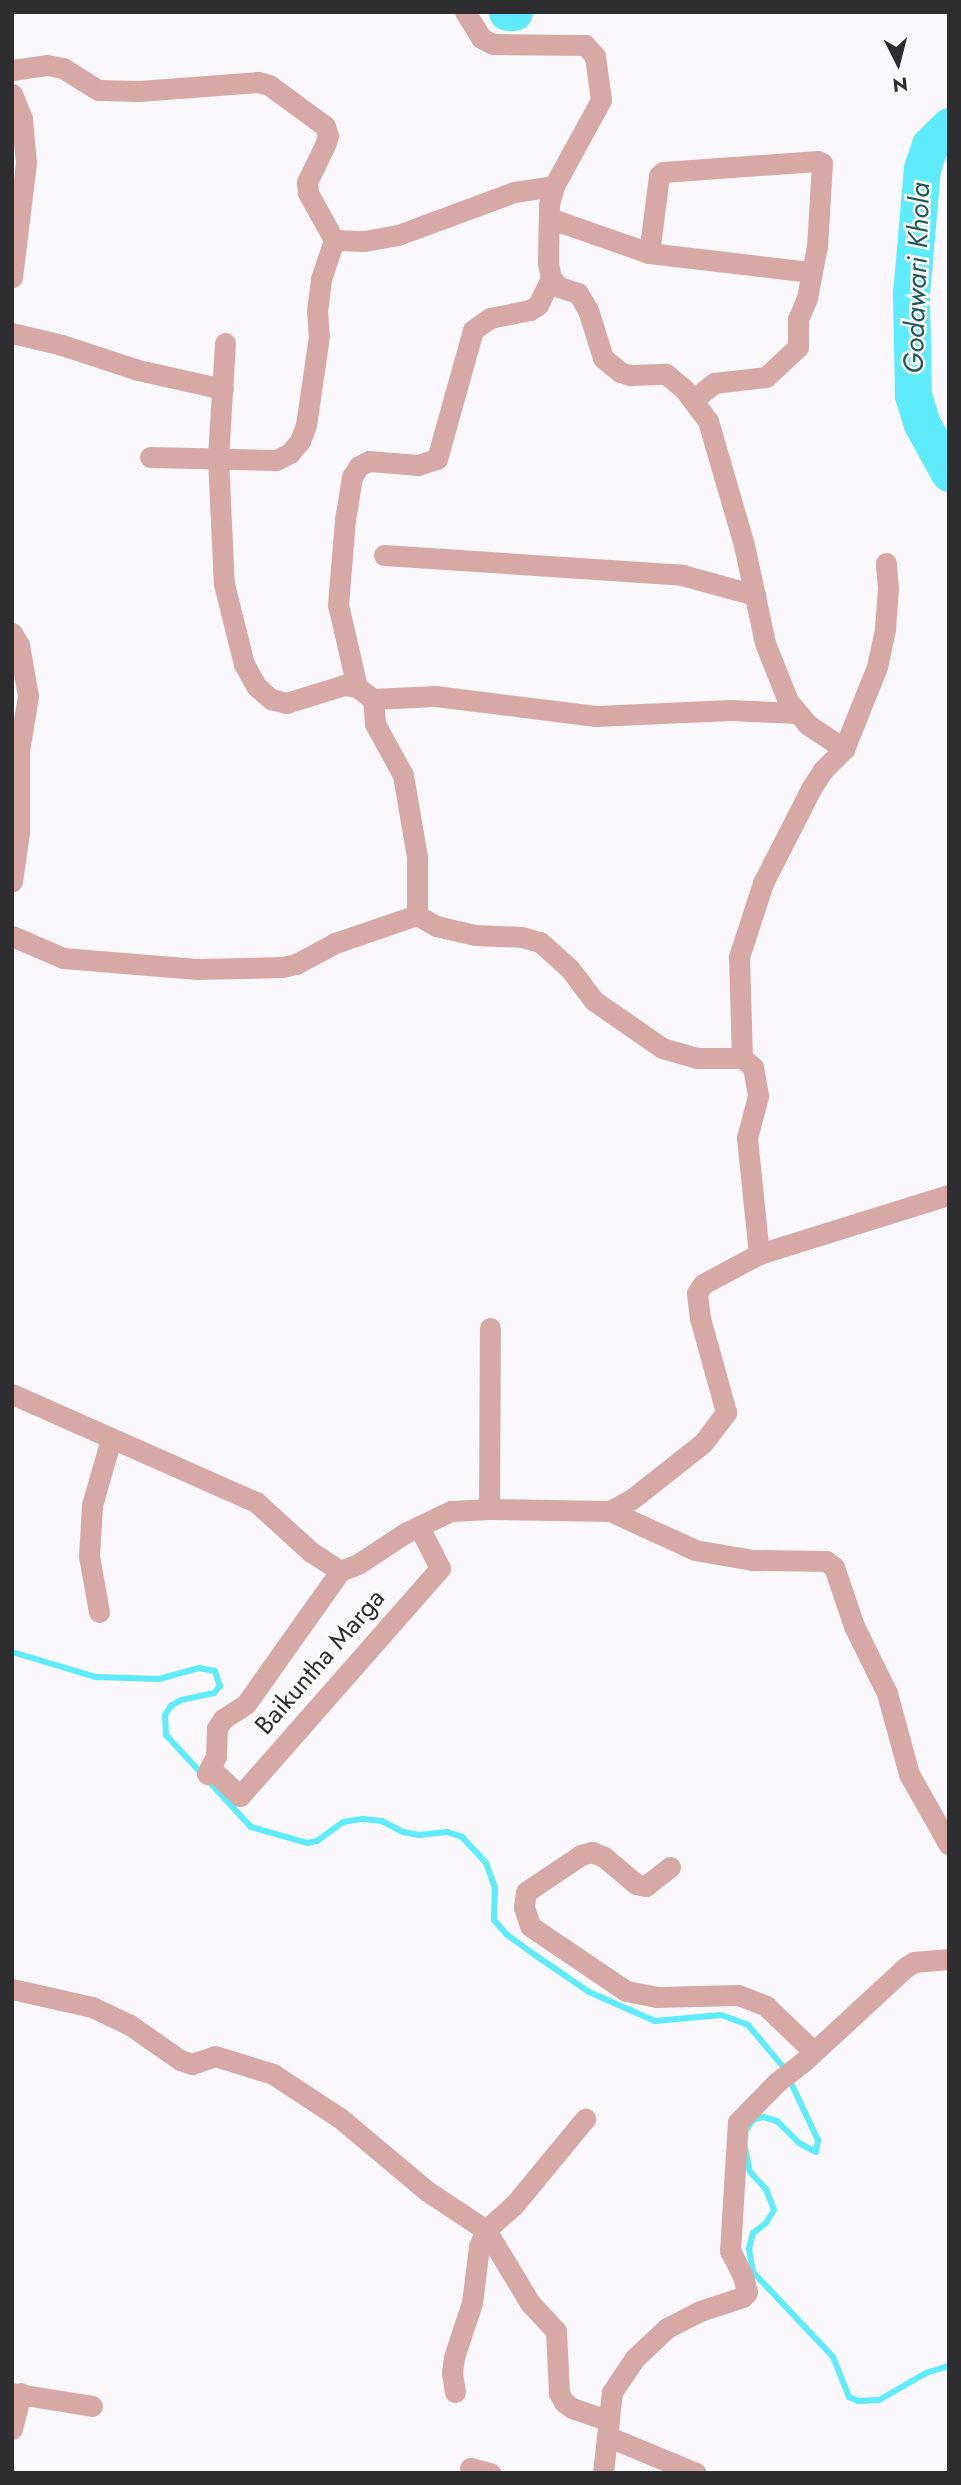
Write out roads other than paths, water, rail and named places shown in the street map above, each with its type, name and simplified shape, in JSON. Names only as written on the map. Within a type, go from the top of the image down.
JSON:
[{"type":"street","points":[[417,915],[418,858],[403,775],[375,724],[338,605],[345,520],[352,477],[359,466],[369,461],[418,465],[437,459],[473,330],[491,318],[530,310],[538,305],[551,278],[549,218],[554,187],[601,100],[596,56],[585,45],[494,44],[481,38],[465,12]]},
{"type":"street","points":[[12,70],[47,65],[63,68],[97,90],[258,82],[269,85],[325,126],[328,136],[326,145],[307,182],[309,193],[334,240],[321,279],[317,310],[319,336],[306,425],[300,441],[290,453],[276,460],[150,457]]},
{"type":"street","points":[[12,94],[22,119],[26,163],[12,277]]},
{"type":"street","points":[[649,253],[659,176],[663,172],[818,161],[823,168],[817,246],[807,298],[798,319],[798,347],[766,377],[714,383],[693,400]]},
{"type":"street","points":[[334,240],[364,241],[398,235],[514,192],[554,187]]},
{"type":"street","points":[[549,218],[649,253],[810,272]]},
{"type":"street","points":[[551,278],[559,287],[578,293],[588,310],[603,358],[620,372],[635,376],[666,374],[693,400],[708,421],[720,454],[765,643],[795,713],[844,749]]},
{"type":"street","points":[[12,333],[62,345],[138,370],[223,389]]},
{"type":"street","points":[[225,343],[218,459],[224,584],[244,664],[254,681],[271,699],[286,703],[344,685],[365,693],[435,696],[596,716],[731,710],[795,713]]},
{"type":"street","points":[[384,555],[671,574],[755,595]]},
{"type":"street","points":[[742,1058],[739,957],[764,883],[812,786],[822,770],[844,749],[877,667],[886,615],[886,563]]},
{"type":"street","points":[[12,633],[19,645],[28,696],[19,751],[19,832],[12,882]]},
{"type":"street","points":[[12,936],[63,958],[197,969],[254,969],[296,964],[335,943],[417,915],[436,926],[475,935],[522,937],[540,942],[569,969],[593,1000],[662,1048],[698,1058],[742,1058],[753,1067],[758,1096],[747,1138],[759,1254]]},
{"type":"street","points":[[610,1511],[632,1499],[703,1443],[724,1416],[726,1404],[700,1318],[696,1293],[703,1284],[759,1254],[949,1195]]},
{"type":"street","points":[[489,1509],[490,1328]]},
{"type":"street","points":[[12,1394],[256,1502],[311,1552],[340,1571],[358,1564],[451,1511],[489,1509],[610,1511],[695,1550],[753,1560],[826,1561],[834,1567],[854,1626],[887,1693],[909,1774],[949,1845]]},
{"type":"street","points":[[99,1612],[89,1556],[92,1505],[111,1439]]},
{"type":"street","name":"Baikuntha Marga","points":[[340,1571],[246,1704],[223,1718],[217,1728],[216,1756],[209,1771],[240,1796],[440,1568],[419,1527]]},
{"type":"street","points":[[670,1867],[646,1886],[636,1884],[604,1857],[592,1852],[582,1855],[526,1892],[524,1907],[530,1926],[626,1991],[656,1997],[738,1995],[766,2006],[809,2057]]},
{"type":"street","points":[[603,2473],[612,2392],[642,2351],[667,2328],[700,2311],[743,2297],[747,2292],[743,2276],[730,2251],[738,2122],[776,2083],[809,2057],[906,1967],[914,1962],[949,1959]]},
{"type":"street","points":[[12,1989],[92,2007],[130,2025],[180,2060],[192,2064],[215,2056],[273,2074],[340,2118],[427,2190],[486,2230],[530,2303],[556,2331],[559,2393],[564,2402],[609,2429],[696,2473]]},
{"type":"street","points":[[455,2392],[452,2372],[454,2357],[472,2303],[479,2246],[486,2230],[514,2205],[585,2119]]},
{"type":"street","points":[[12,2429],[17,2393],[92,2406]]},
{"type":"waterway","name":"Godawari Khola","points":[[507,12],[514,12]]},
{"type":"waterway","name":"Godawari Khola","points":[[949,126],[930,145],[922,168],[911,293],[913,395],[922,424],[949,473]]},
{"type":"waterway","points":[[12,1652],[96,1677],[159,1679],[199,1668],[215,1671],[220,1686],[214,1693],[181,1700],[171,1706],[165,1715],[166,1735],[251,1827],[307,1843],[317,1841],[343,1822],[363,1819],[382,1821],[403,1832],[419,1835],[447,1832],[462,1837],[486,1863],[495,1888],[494,1920],[506,1934],[535,1955],[589,1992],[655,2021],[721,2015],[748,2025],[785,2069]]},
{"type":"waterway","points":[[744,2133],[753,2120],[763,2117],[777,2121],[799,2143],[816,2152],[818,2140],[789,2079]]},
{"type":"waterway","points":[[745,2147],[750,2172],[766,2189],[774,2210],[766,2223],[753,2233],[749,2249],[753,2272],[833,2357],[849,2397],[858,2401],[879,2400],[926,2373],[949,2366]]}]
